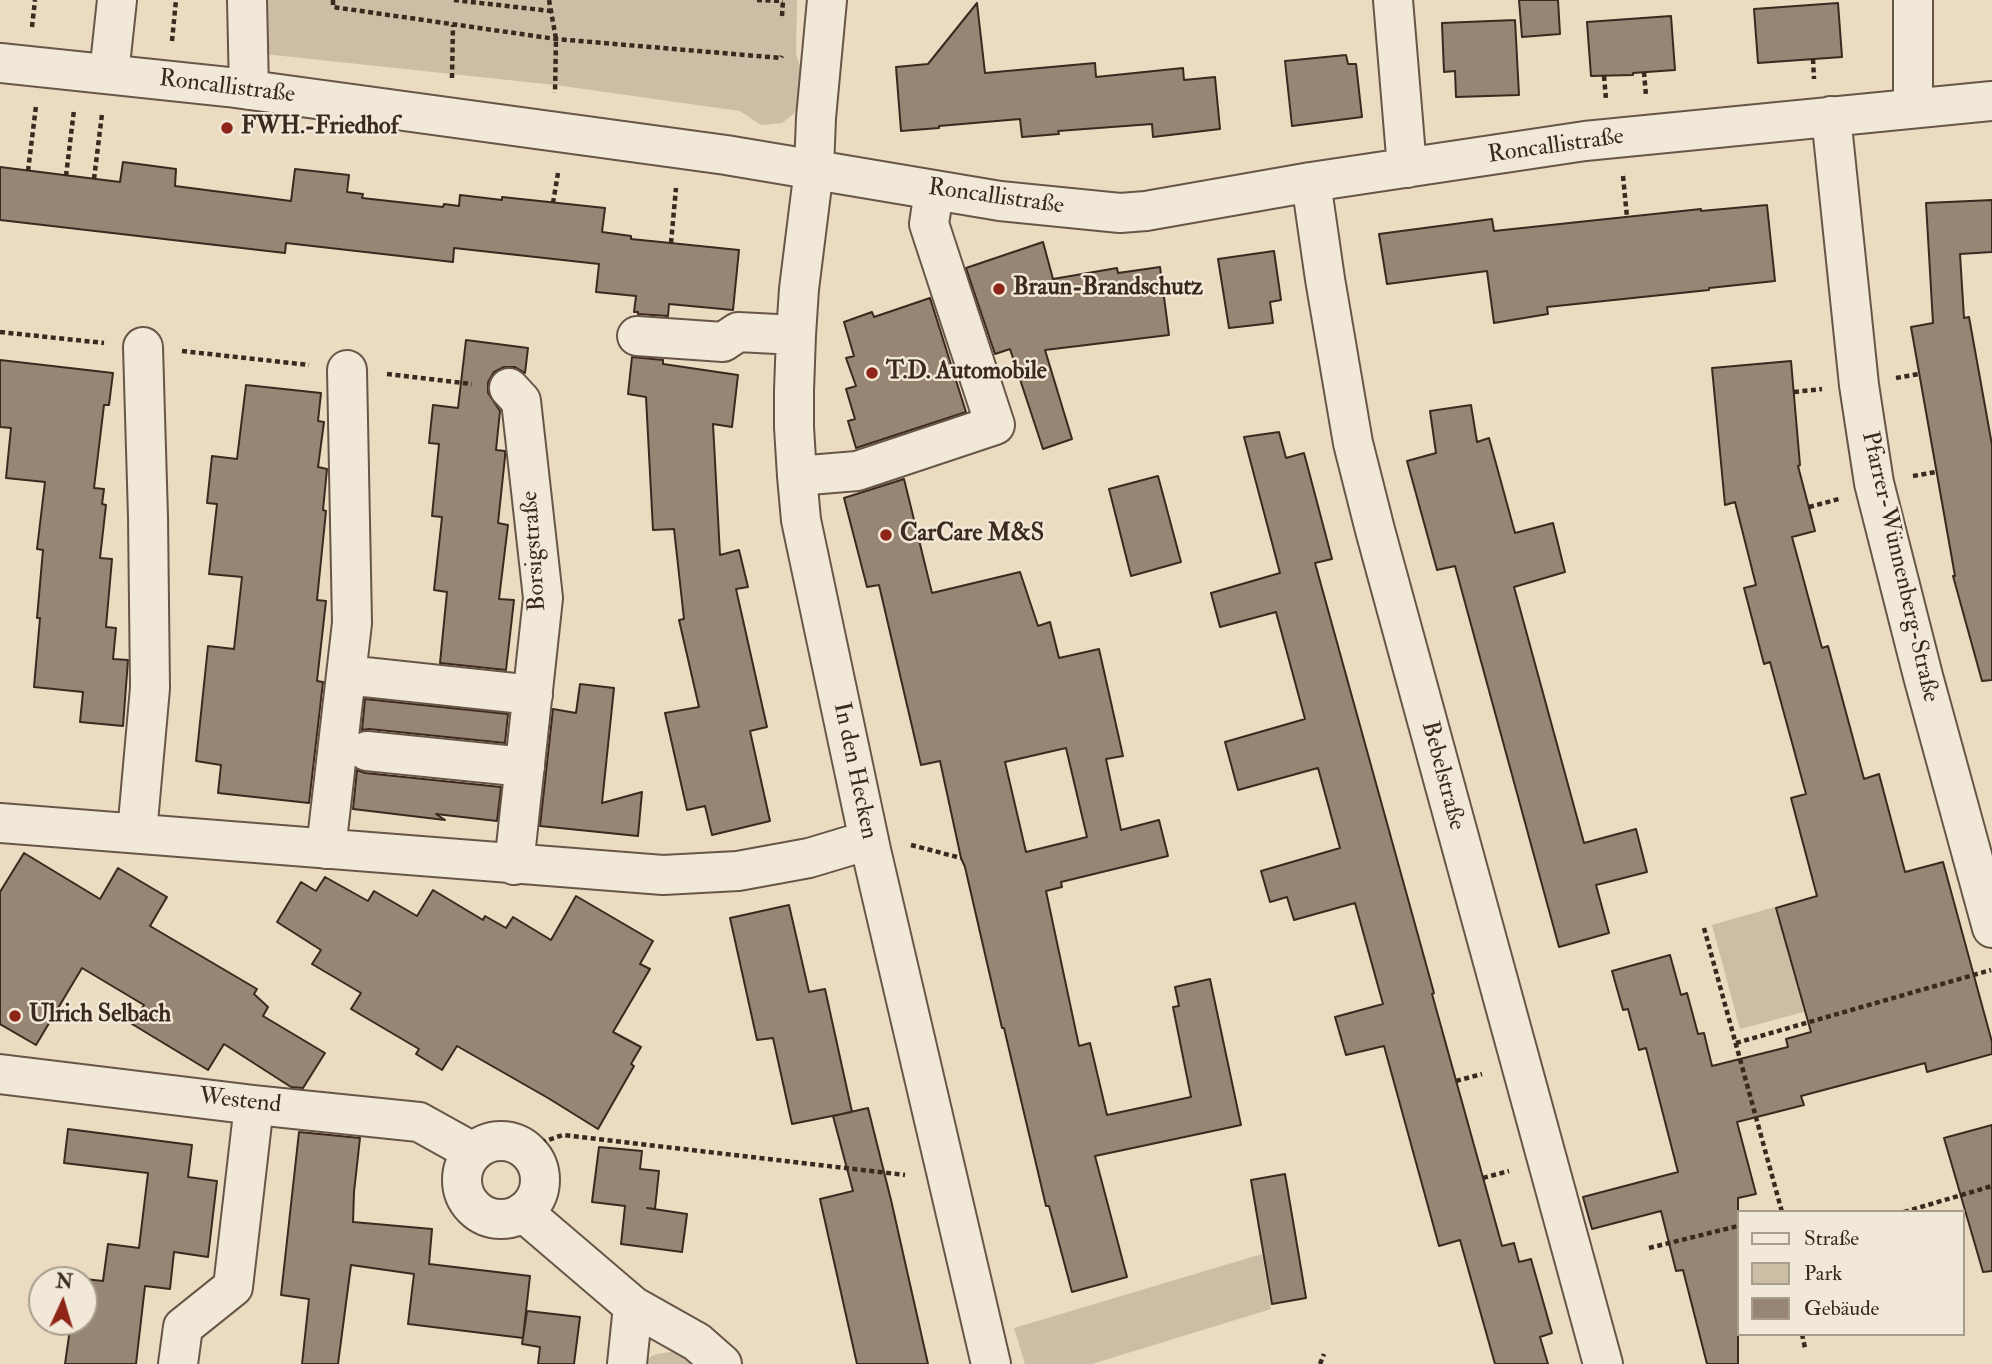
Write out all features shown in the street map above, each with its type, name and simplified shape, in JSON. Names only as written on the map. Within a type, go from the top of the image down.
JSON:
[{"type":"street","points":[[98,73],[117,0]]},
{"type":"street","points":[[247,0],[249,90]]},
{"type":"street","name":"In den Hecken","points":[[827,0],[814,169],[796,335],[793,391],[797,476],[804,533],[870,845],[991,1364]]},
{"type":"street","points":[[1393,0],[1407,168]]},
{"type":"street","points":[[1913,0],[1913,108]]},
{"type":"street","name":"Roncallistraße","points":[[0,63],[249,90],[451,117],[814,169],[1000,201],[1121,213],[1585,141],[1992,101]]},
{"type":"street","name":"Pfarrer-Wünnenberg-Straße","points":[[1831,116],[1859,385],[1874,483],[1923,676],[1992,928]]},
{"type":"street","name":"Bebelstraße","points":[[1311,182],[1353,443],[1374,530],[1603,1364]]},
{"type":"street","points":[[797,476],[857,471],[995,425],[929,224],[934,191]]},
{"type":"street","points":[[637,336],[723,342],[738,332],[796,335]]},
{"type":"street","points":[[137,833],[150,688],[143,347]]},
{"type":"street","points":[[326,849],[352,623],[347,370]]},
{"type":"street","name":"Borsigstraße","points":[[509,388],[521,401],[543,598],[513,865]]},
{"type":"street","points":[[346,675],[533,695]]},
{"type":"street","points":[[367,751],[525,767]]},
{"type":"street","points":[[0,823],[663,876],[738,871],[870,845]]},
{"type":"street","name":"Westend","points":[[0,1073],[254,1105],[419,1122],[474,1152]]},
{"type":"street","points":[[178,1364],[183,1327],[233,1287],[254,1105]]},
{"type":"street","points":[[508,1141],[525,1149],[537,1163],[540,1180],[536,1198],[523,1212],[505,1219],[486,1216],[470,1204],[462,1187],[463,1168],[474,1152],[489,1142],[508,1141]]},
{"type":"street","points":[[523,1212],[633,1306],[697,1342],[722,1364]]},
{"type":"street","points":[[627,1364],[633,1306]]},
{"type":"path","points":[[333,0],[333,8],[556,39],[782,58]]},
{"type":"path","points":[[454,0],[551,11]]},
{"type":"path","points":[[549,0],[556,39],[558,133]]},
{"type":"path","points":[[757,0],[782,1]]},
{"type":"path","points":[[451,117],[453,25]]},
{"type":"path","points":[[28,171],[41,67]]},
{"type":"path","points":[[66,176],[98,73]]},
{"type":"path","points":[[94,179],[98,73]]},
{"type":"path","points":[[671,243],[680,149]]},
{"type":"path","points":[[0,332],[509,388]]},
{"type":"path","points":[[870,845],[898,843],[961,858]]},
{"type":"path","points":[[1704,928],[1781,1210]]},
{"type":"path","points":[[1736,1043],[1992,970]]},
{"type":"path","points":[[525,1149],[563,1135],[948,1180]]},
{"type":"path","points":[[1911,1210],[1992,1186]]},
{"type":"path","points":[[1649,1248],[1736,1226]]},
{"type":"path","points":[[1802,1336],[1805,1348]]},
{"type":"path","points":[[1320,1364],[1324,1354]]},
{"type":"green space","points":[[264,0],[797,0],[796,54],[802,72],[797,111],[782,123],[761,125],[740,111],[555,85],[264,54]]},
{"type":"green space","points":[[1775,907],[1804,1012],[1740,1029],[1712,925]]},
{"type":"green space","points":[[1262,1254],[1271,1309],[1092,1364],[1025,1364],[1014,1328]]},
{"type":"green space","points":[[669,1352],[684,1354],[694,1364],[642,1364],[653,1355]]},
{"type":"building","points":[[1519,0],[1558,0],[1560,34],[1522,37]]},
{"type":"building","points":[[977,3],[985,73],[1095,63],[1096,77],[1183,68],[1184,80],[1215,77],[1220,129],[1153,137],[1152,124],[1058,131],[1059,134],[1022,137],[1020,119],[901,131],[896,67],[928,64]]},
{"type":"building","points":[[1838,3],[1842,57],[1758,63],[1754,9]]},
{"type":"building","points":[[1671,16],[1675,70],[1591,76],[1587,22]]},
{"type":"building","points":[[1515,20],[1519,95],[1456,97],[1455,71],[1444,72],[1442,23]]},
{"type":"building","points":[[1346,55],[1348,64],[1356,64],[1362,117],[1292,126],[1285,61]]},
{"type":"building","points":[[123,162],[176,169],[175,186],[291,201],[295,169],[349,175],[347,192],[363,194],[362,198],[443,207],[444,204],[459,206],[460,195],[605,208],[602,232],[631,236],[631,239],[739,250],[733,310],[669,304],[668,316],[638,314],[634,312],[636,296],[596,292],[599,264],[454,248],[453,262],[286,243],[285,253],[0,220],[0,167],[120,182]]},
{"type":"building","points":[[1992,200],[1992,252],[1960,254],[1964,318],[1969,317],[1992,445],[1992,680],[1982,681],[1953,576],[1911,327],[1933,323],[1926,203]]},
{"type":"building","points":[[1767,205],[1775,281],[1547,307],[1548,314],[1494,323],[1487,271],[1387,284],[1379,234],[1492,219],[1494,231],[1701,209]]},
{"type":"building","points":[[1043,242],[1053,279],[1117,268],[1118,273],[1160,267],[1169,335],[1045,350],[1072,439],[1043,449],[1010,349],[995,354],[966,268]]},
{"type":"building","points":[[1274,251],[1281,300],[1270,302],[1273,323],[1229,328],[1218,259]]},
{"type":"building","points":[[930,298],[966,412],[856,448],[848,421],[855,419],[846,389],[856,386],[846,358],[854,356],[844,322],[872,312],[874,317]]},
{"type":"building","points":[[466,340],[528,348],[525,373],[515,367],[504,367],[494,372],[488,382],[488,393],[500,411],[496,450],[505,451],[498,523],[508,525],[499,599],[514,600],[506,670],[440,663],[447,592],[434,590],[442,517],[432,516],[439,444],[429,443],[433,405],[458,408]]},
{"type":"building","points":[[632,357],[663,360],[663,364],[738,375],[732,427],[713,424],[720,555],[739,550],[748,587],[736,589],[767,727],[750,731],[770,821],[712,835],[705,806],[687,810],[665,713],[699,707],[679,620],[684,619],[674,529],[653,530],[646,397],[628,394]]},
{"type":"building","points":[[0,360],[113,373],[109,405],[104,405],[94,488],[104,489],[102,504],[106,505],[100,558],[112,559],[106,627],[116,628],[113,659],[128,660],[123,726],[80,722],[83,692],[34,687],[43,550],[37,549],[45,482],[6,478],[11,428],[0,427]]},
{"type":"building","points":[[1791,361],[1798,466],[1815,531],[1792,537],[1822,648],[1828,646],[1864,779],[1879,774],[1905,872],[1943,862],[1992,1042],[1992,1054],[1927,1072],[1925,1063],[1801,1096],[1804,1105],[1737,1122],[1756,1194],[1738,1198],[1736,1210],[1738,1364],[1707,1364],[1683,1270],[1676,1271],[1661,1211],[1592,1229],[1583,1197],[1678,1172],[1646,1048],[1639,1050],[1628,1009],[1623,1010],[1612,971],[1670,955],[1681,995],[1687,993],[1698,1034],[1704,1033],[1712,1066],[1788,1047],[1786,1039],[1811,1032],[1776,908],[1817,896],[1791,798],[1806,794],[1770,662],[1764,664],[1744,588],[1756,585],[1735,502],[1725,505],[1712,368]]},
{"type":"building","points":[[246,385],[321,393],[318,421],[324,422],[318,467],[327,469],[323,510],[326,511],[317,600],[326,601],[317,681],[323,682],[309,803],[218,793],[221,765],[196,761],[208,646],[234,649],[242,577],[209,574],[217,504],[207,503],[212,456],[237,459]]},
{"type":"building","points":[[1471,405],[1477,442],[1489,438],[1515,533],[1553,523],[1565,572],[1514,587],[1584,843],[1636,829],[1647,872],[1596,885],[1609,933],[1559,947],[1455,566],[1437,570],[1407,461],[1436,453],[1430,411]]},
{"type":"building","points":[[1279,432],[1286,458],[1304,453],[1332,559],[1315,563],[1502,1246],[1514,1243],[1519,1262],[1531,1259],[1552,1333],[1540,1337],[1548,1364],[1495,1364],[1460,1240],[1439,1246],[1384,1046],[1346,1055],[1335,1017],[1383,1004],[1355,903],[1294,920],[1287,897],[1270,902],[1261,871],[1340,848],[1318,768],[1238,790],[1225,742],[1305,719],[1276,612],[1220,627],[1211,593],[1280,573],[1244,437]]},
{"type":"building","points":[[1158,476],[1181,562],[1131,576],[1109,489]]},
{"type":"building","points":[[904,479],[932,593],[1020,572],[1038,626],[1050,622],[1059,658],[1099,649],[1123,756],[1106,759],[1121,830],[1159,820],[1168,856],[1061,882],[1062,887],[1046,891],[1079,1046],[1090,1043],[1107,1115],[1191,1097],[1173,1007],[1179,1006],[1175,987],[1210,979],[1241,1125],[1095,1156],[1127,1277],[1072,1292],[1049,1206],[1046,1206],[940,761],[921,765],[879,585],[867,587],[844,498]],"holes":[[[1066,748],[1087,837],[1026,852],[1005,762]]]},
{"type":"building","points":[[580,684],[614,688],[602,803],[642,792],[638,836],[540,826],[553,709],[576,713]]},
{"type":"building","points":[[365,699],[508,714],[505,743],[362,730]]},
{"type":"building","points":[[357,770],[501,787],[497,821],[436,814],[445,820],[353,809]]},
{"type":"building","points":[[24,853],[100,899],[118,868],[167,897],[150,926],[257,989],[254,994],[268,1007],[263,1016],[325,1053],[303,1088],[291,1087],[224,1044],[208,1070],[132,1024],[144,1005],[82,968],[36,1045],[0,1024],[0,892]]},
{"type":"building","points":[[325,877],[368,901],[374,891],[417,916],[433,890],[483,920],[485,916],[506,928],[513,917],[551,940],[576,896],[653,941],[640,964],[650,969],[613,1032],[641,1047],[631,1064],[634,1066],[598,1129],[457,1046],[442,1070],[416,1054],[419,1049],[351,1009],[361,993],[312,964],[321,950],[277,922],[301,882],[316,891]]},
{"type":"building","points":[[789,905],[809,992],[825,989],[852,1112],[792,1124],[773,1038],[757,1040],[730,918]]},
{"type":"building","points":[[868,1108],[928,1364],[857,1364],[820,1199],[853,1191],[833,1116]]},
{"type":"building","points":[[1992,1125],[1992,1271],[1983,1272],[1944,1138]]},
{"type":"building","points":[[68,1129],[192,1145],[188,1177],[217,1181],[208,1257],[174,1252],[170,1289],[145,1286],[136,1364],[65,1364],[69,1336],[98,1336],[98,1280],[103,1281],[108,1244],[139,1248],[148,1173],[64,1163]]},
{"type":"building","points":[[299,1132],[360,1138],[353,1222],[432,1229],[429,1264],[530,1276],[523,1338],[408,1324],[414,1274],[351,1265],[338,1364],[302,1364],[309,1299],[281,1295]]},
{"type":"building","points":[[599,1147],[642,1151],[640,1169],[659,1171],[655,1209],[647,1208],[687,1214],[682,1252],[621,1244],[625,1206],[592,1202]]},
{"type":"building","points":[[1285,1174],[1306,1298],[1272,1304],[1251,1180]]},
{"type":"building","points":[[527,1311],[580,1317],[574,1364],[538,1364],[540,1347],[522,1344]]},
{"type":"place","name":"FWH.-Friedhof","points":[[227,128]]},
{"type":"place","name":"Braun-Brandschutz","points":[[999,289]]},
{"type":"place","name":"T.D. Automobile","points":[[872,373]]},
{"type":"place","name":"CarCare M&S","points":[[886,535]]},
{"type":"place","name":"Ulrich Selbach","points":[[15,1016]]}]
